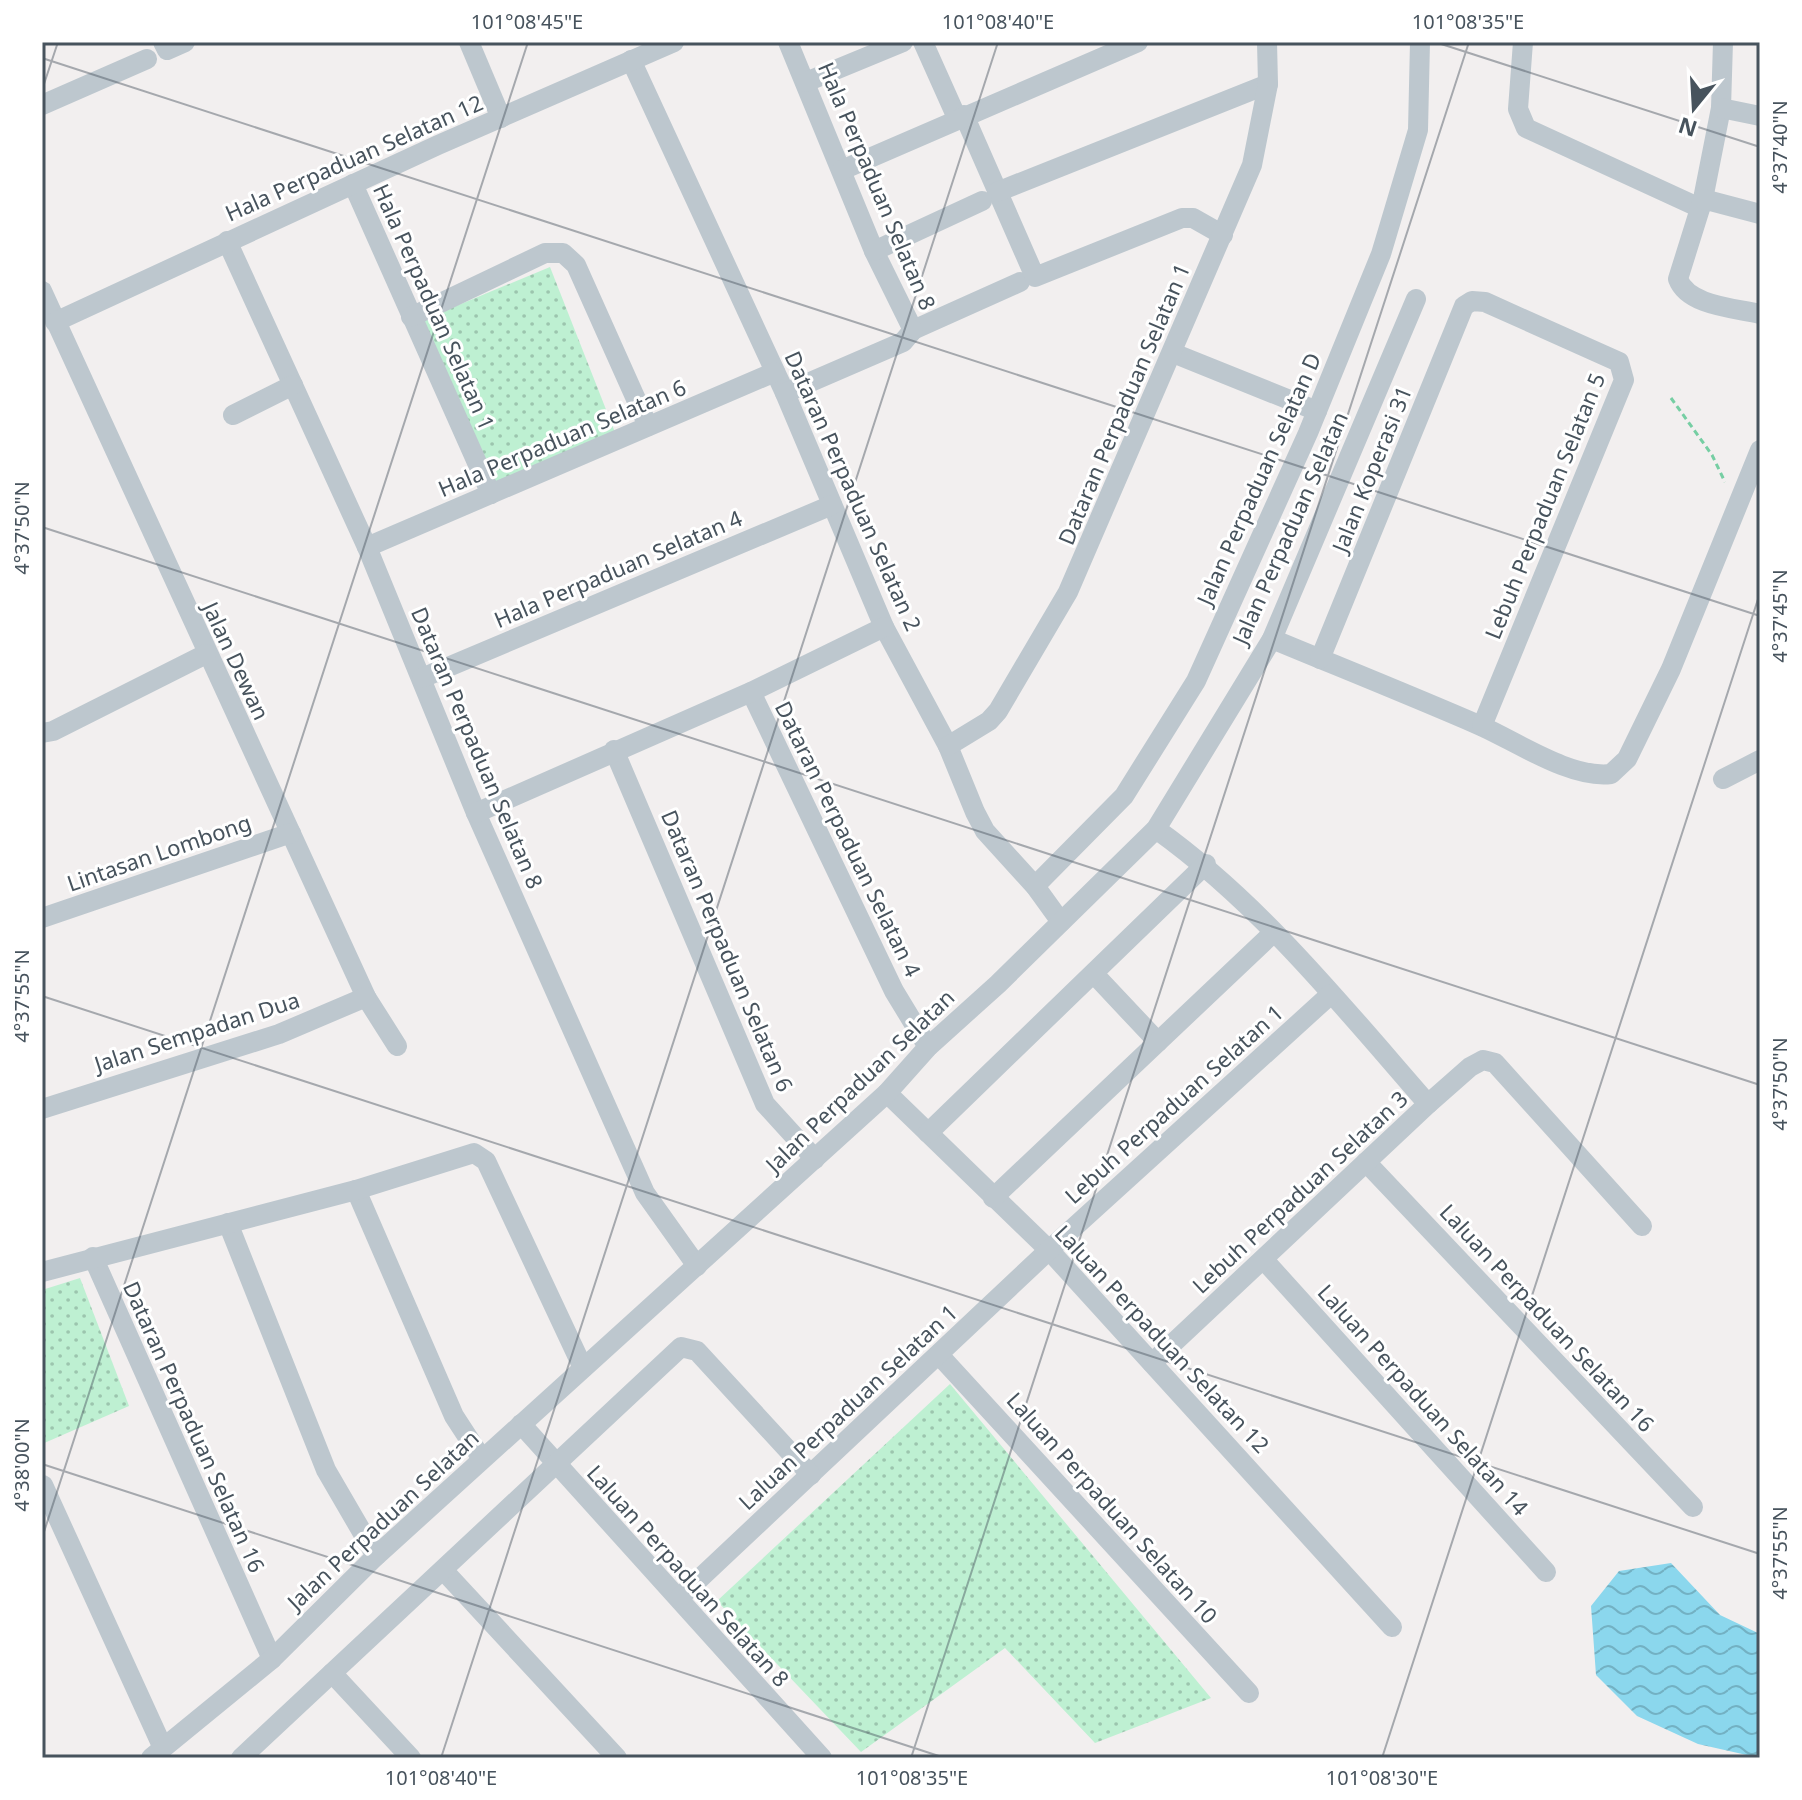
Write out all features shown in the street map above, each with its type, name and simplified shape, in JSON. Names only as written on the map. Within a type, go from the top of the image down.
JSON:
[{"type":"street","points":[[469,42],[501,118]]},
{"type":"street","name":"Hala Perpaduan Selatan 12","points":[[55,322],[353,184],[674,42]]},
{"type":"street","name":"Hala Perpaduan Selatan 8","points":[[788,42],[874,251],[913,330],[1182,218],[1193,218],[1223,235]]},
{"type":"street","points":[[806,82],[903,42]]},
{"type":"street","points":[[923,42],[960,116],[990,196],[1027,280]]},
{"type":"street","points":[[842,170],[960,116],[1138,42]]},
{"type":"street","name":"Dataran Perpaduan Selatan 1","points":[[948,746],[989,721],[998,711],[1068,592],[1252,165],[1268,84],[1267,42]]},
{"type":"street","name":"Jalan Perpaduan Selatan D","points":[[1035,886],[1124,796],[1196,681],[1317,411],[1381,254],[1414,152],[1418,130],[1420,42]]},
{"type":"street","points":[[1523,42],[1518,109],[1526,128],[1701,203],[1760,214]]},
{"type":"street","points":[[1723,42],[1721,108],[1701,203],[1678,270],[1681,287],[1695,297],[1760,314]]},
{"type":"street","points":[[42,105],[147,59]]},
{"type":"street","name":"Dataran Perpaduan Selatan 2","points":[[631,60],[785,393],[884,627],[948,746],[985,831],[1035,886],[1061,922]]},
{"type":"street","points":[[874,251],[990,196],[1268,84]]},
{"type":"street","points":[[1721,108],[1760,116]]},
{"type":"street","name":"Hala Perpaduan Selatan 1","points":[[353,184],[491,494]]},
{"type":"street","name":"Dataran Perpaduan Selatan 8","points":[[227,241],[367,547],[476,813],[645,1193],[697,1266]]},
{"type":"street","points":[[411,317],[545,253],[563,253],[576,265],[648,426]]},
{"type":"street","name":"Jalan Dewan","points":[[42,291],[366,997],[397,1046]]},
{"type":"street","name":"Jalan Perpaduan Selatan","points":[[157,1753],[272,1659],[376,1556],[887,1093],[928,1047],[1156,829],[1272,639],[1416,299]]},
{"type":"street","name":"Jalan Koperasi 31","points":[[1320,659],[1460,316],[1472,301]]},
{"type":"street","name":"Lebuh Perpaduan Selatan 5","points":[[1472,301],[1485,302],[1619,362],[1624,380],[1482,726]]},
{"type":"street","points":[[785,393],[903,342],[913,330]]},
{"type":"street","points":[[1173,353],[1317,411]]},
{"type":"street","name":"Hala Perpaduan Selatan 6","points":[[367,547],[775,372]]},
{"type":"street","points":[[233,415],[293,385]]},
{"type":"street","points":[[1272,639],[1482,726],[1588,774],[1611,774],[1620,767],[1671,669],[1737,507],[1754,484],[1760,450]]},
{"type":"street","name":"Hala Perpaduan Selatan 4","points":[[422,678],[832,505]]},
{"type":"street","points":[[476,813],[751,692],[884,627]]},
{"type":"street","points":[[42,733],[53,731],[206,654]]},
{"type":"street","name":"Dataran Perpaduan Selatan 4","points":[[751,692],[894,991],[928,1047]]},
{"type":"street","name":"Dataran Perpaduan Selatan 6","points":[[614,750],[765,1104],[815,1159]]},
{"type":"street","points":[[1723,779],[1760,760]]},
{"type":"street","points":[[1156,829],[1206,864],[1331,994],[1428,1104]]},
{"type":"street","name":"Lintasan Lombong","points":[[42,918],[291,833]]},
{"type":"street","points":[[928,1133],[1095,975],[1206,864]]},
{"type":"street","points":[[993,1198],[1273,933]]},
{"type":"street","points":[[1095,975],[1158,1042]]},
{"type":"street","name":"Lebuh Perpaduan Selatan 1","points":[[1049,1250],[1331,994]]},
{"type":"street","name":"Jalan Sempadan Dua","points":[[42,1109],[279,1034],[366,997]]},
{"type":"street","name":"Lebuh Perpaduan Selatan 3","points":[[1152,1363],[1428,1104],[1470,1067],[1483,1060],[1495,1063],[1642,1226]]},
{"type":"street","name":"Laluan Perpaduan Selatan 12","points":[[887,1093],[1049,1250],[1392,1627]]},
{"type":"street","points":[[42,1272],[356,1190],[474,1153],[486,1161],[583,1368]]},
{"type":"street","name":"Laluan Perpaduan Selatan 16","points":[[1366,1162],[1693,1507]]},
{"type":"street","points":[[356,1190],[454,1416],[482,1459]]},
{"type":"street","points":[[228,1223],[326,1470],[376,1556]]},
{"type":"street","name":"Laluan Perpaduan Selatan 1","points":[[679,1598],[940,1356],[1049,1250]]},
{"type":"street","name":"Dataran Perpaduan Selatan 16","points":[[93,1257],[272,1659]]},
{"type":"street","name":"Laluan Perpaduan Selatan 14","points":[[1264,1260],[1546,1572]]},
{"type":"street","points":[[241,1758],[676,1351],[686,1347],[697,1351],[811,1475]]},
{"type":"street","name":"Laluan Perpaduan Selatan 10","points":[[940,1356],[1249,1693]]},
{"type":"street","name":"Laluan Perpaduan Selatan 8","points":[[521,1424],[822,1758]]},
{"type":"street","points":[[43,1485],[157,1753]]},
{"type":"street","points":[[444,1571],[617,1758]]},
{"type":"street","points":[[332,1673],[411,1758]]},
{"type":"path","points":[[1671,398],[1712,455],[1737,507]]},
{"type":"green space","points":[[550,267],[618,440],[492,489],[420,321]]},
{"type":"green space","points":[[80,1278],[129,1406],[42,1444],[42,1290]]},
{"type":"green space","points":[[950,1384],[1211,1698],[1095,1743],[1005,1648],[861,1752],[717,1601]]},
{"type":"water","points":[[1671,1563],[1720,1615],[1760,1634],[1760,1758],[1698,1744],[1637,1716],[1596,1675],[1591,1606],[1619,1571]]}]
